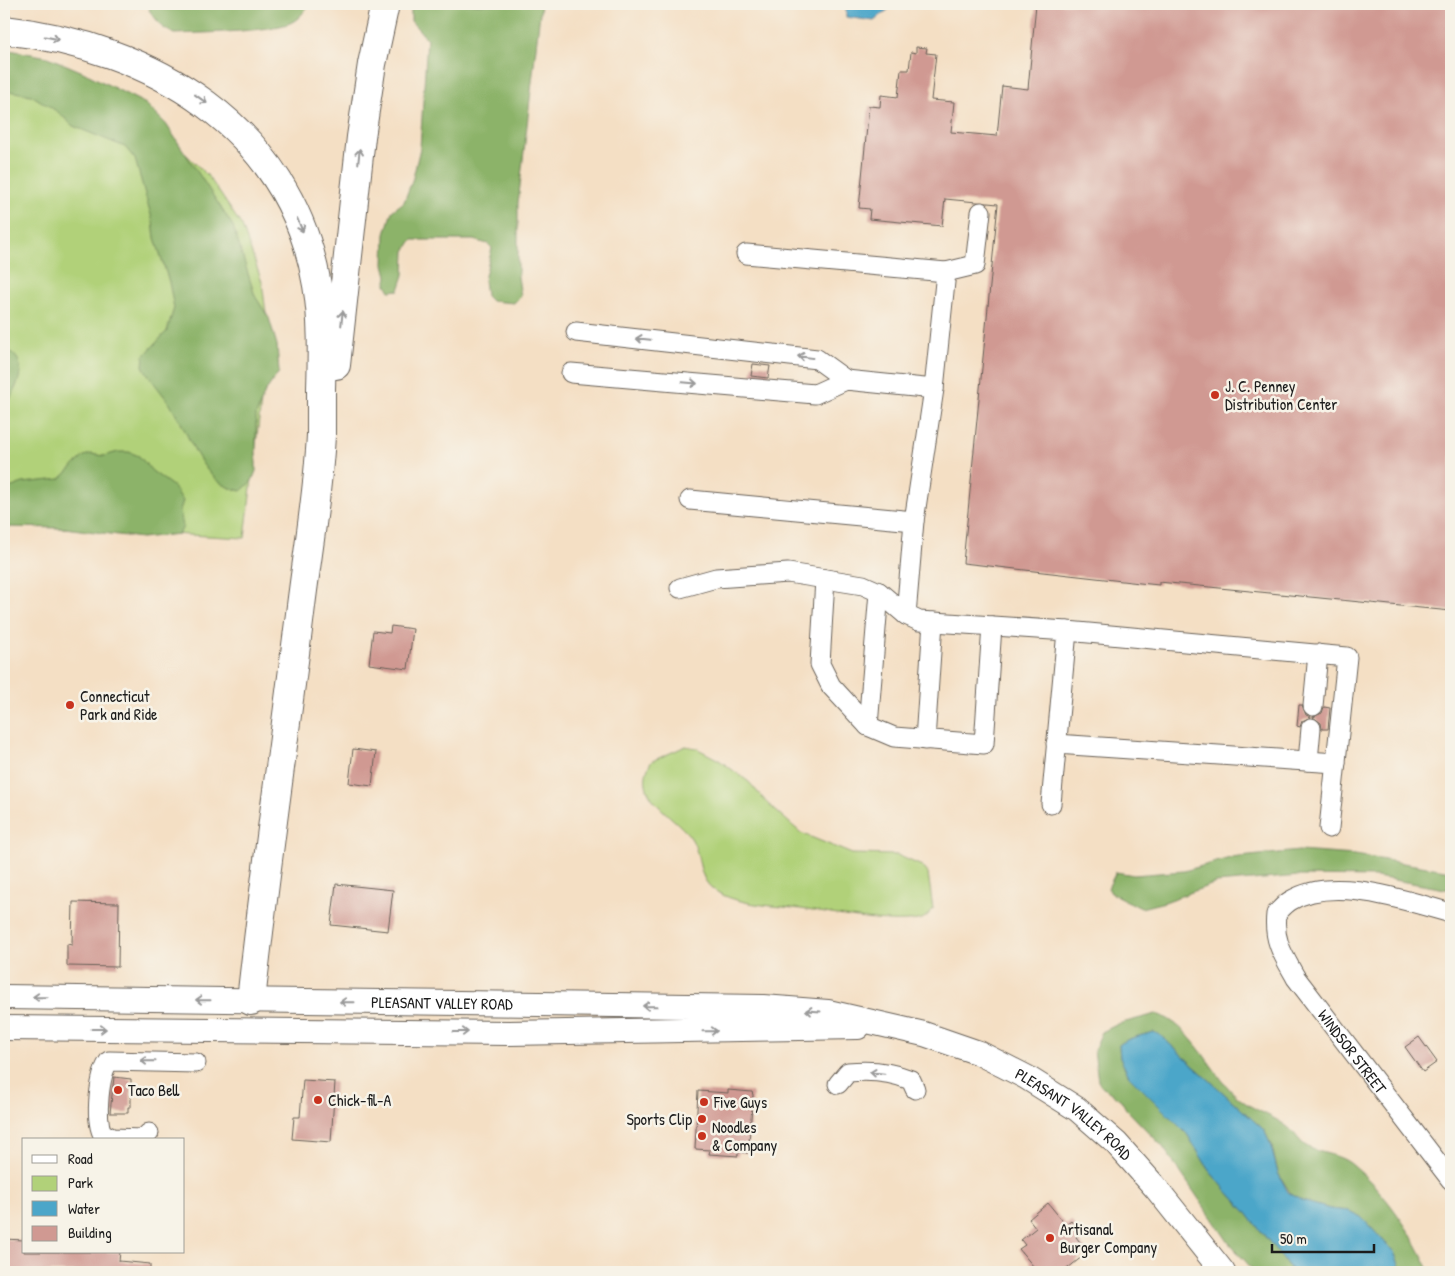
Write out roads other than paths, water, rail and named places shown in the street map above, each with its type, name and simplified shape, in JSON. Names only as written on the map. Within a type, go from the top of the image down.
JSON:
[{"type":"highway","points":[[251,1001],[321,435],[338,357],[361,138],[372,64],[385,4]]},
{"type":"highway","points":[[4,30],[89,47],[153,71],[211,106],[241,134],[260,156],[281,187],[299,223],[316,277],[322,334],[321,435]]},
{"type":"main road","name":"PLEASANT VALLEY ROAD","points":[[4,997],[763,1007],[828,1012],[877,1025],[924,1034],[979,1053],[1026,1076],[1070,1104],[1097,1125],[1136,1165],[1223,1272]]},
{"type":"main road","points":[[249,1030],[251,1001]]},
{"type":"main road","points":[[546,1004],[546,1032]]},
{"type":"main road","name":"PLEASANT VALLEY ROAD","points":[[4,1028],[546,1032],[828,1029],[877,1025]]},
{"type":"street","points":[[746,254],[946,272],[975,265],[981,212]]},
{"type":"street","points":[[906,615],[914,521],[934,389],[946,272]]},
{"type":"street","points":[[576,332],[816,358],[846,380]]},
{"type":"street","points":[[571,374],[815,394],[846,380],[934,389]]},
{"type":"street","points":[[690,500],[914,521]]},
{"type":"street","points":[[680,588],[716,578],[788,573],[863,585],[879,592],[906,615],[919,621],[1067,631],[1347,657],[1329,828]]},
{"type":"street","points":[[825,579],[820,664],[831,686],[868,726],[894,737],[984,744],[992,626]]},
{"type":"street","points":[[868,726],[879,592]]},
{"type":"street","points":[[925,740],[933,622]]},
{"type":"street","points":[[1051,804],[1067,631]]},
{"type":"street","points":[[1313,706],[1318,654]]},
{"type":"street","points":[[1308,761],[1311,728]]},
{"type":"street","points":[[1056,744],[1336,763]]},
{"type":"street","name":"WINDSOR STREET","points":[[1451,913],[1400,899],[1340,888],[1308,893],[1290,901],[1276,914],[1274,932],[1296,978],[1451,1180]]},
{"type":"street","points":[[112,1138],[102,1133],[99,1119],[103,1070],[109,1061],[196,1064]]},
{"type":"street","points":[[838,1084],[848,1072],[857,1071],[901,1076],[911,1080],[915,1089]]},
{"type":"street","points":[[144,1138],[149,1133]]},
{"type":"water","points":[[846,4],[895,4],[874,21],[846,17]]},
{"type":"water","points":[[1154,1032],[1161,1036],[1264,1130],[1270,1143],[1278,1173],[1288,1192],[1302,1201],[1330,1209],[1349,1211],[1361,1217],[1394,1252],[1402,1272],[1293,1272],[1246,1212],[1211,1173],[1187,1134],[1129,1076],[1120,1058],[1119,1045],[1131,1038]]},
{"type":"place","name":"J. C. Penney Distribution Center","points":[[1215,395]]},
{"type":"place","name":"Connecticut Park and Ride","points":[[70,705]]},
{"type":"place","name":"Taco Bell","points":[[118,1090]]},
{"type":"place","name":"Chick-fil-A","points":[[318,1100]]},
{"type":"place","name":"Five Guys","points":[[704,1102]]},
{"type":"place","name":"Sports Clip","points":[[702,1119]]},
{"type":"place","name":"Noodles & Company","points":[[702,1136]]},
{"type":"place","name":"Artisanal Burger Company","points":[[1050,1238]]}]
